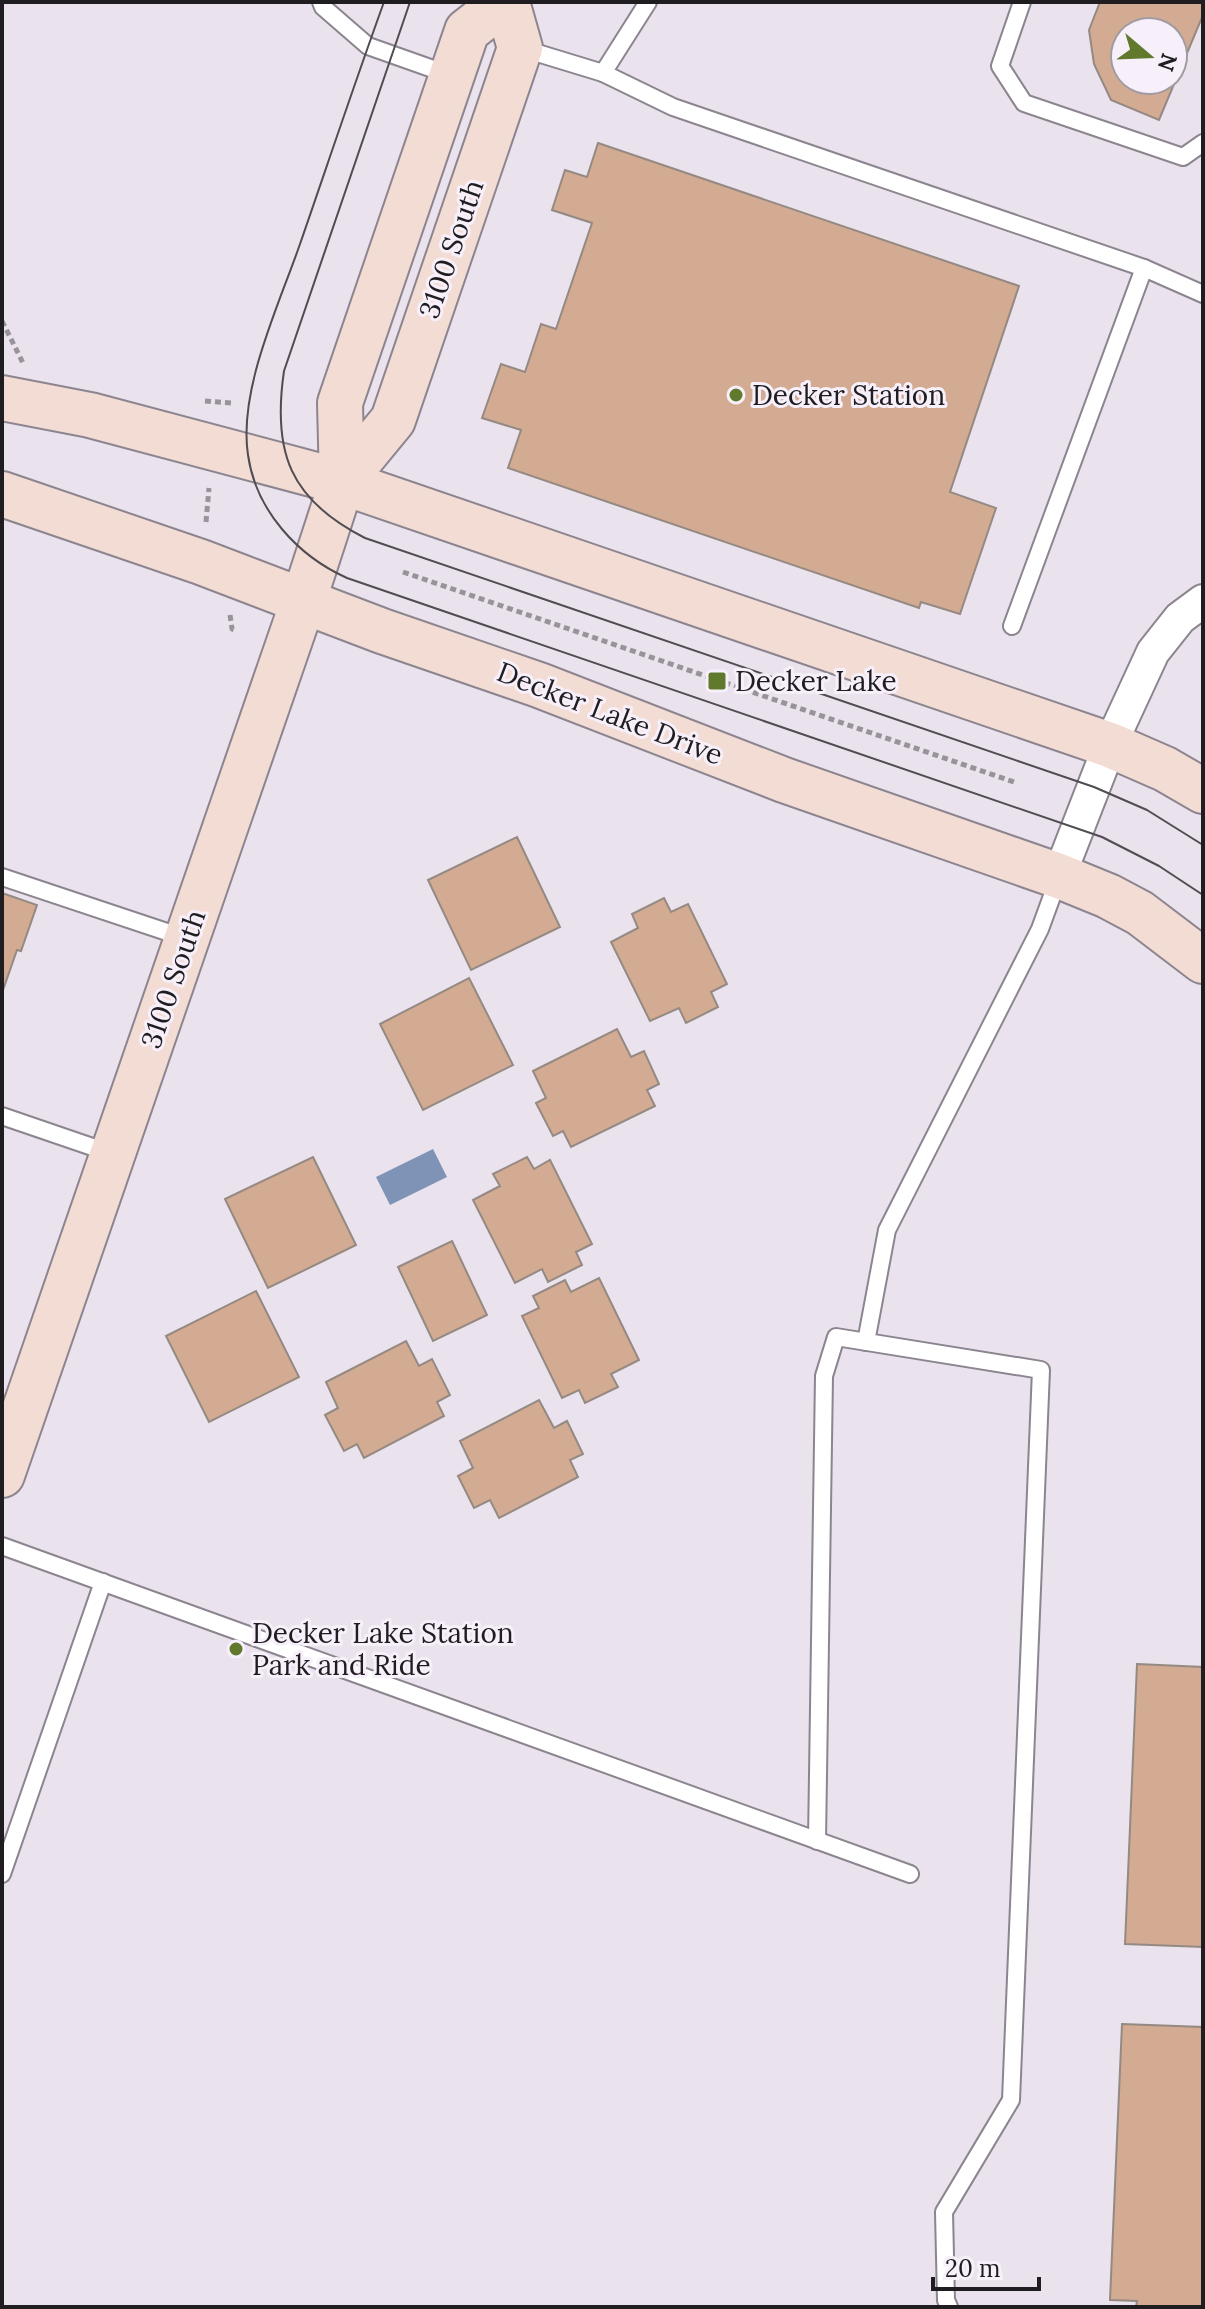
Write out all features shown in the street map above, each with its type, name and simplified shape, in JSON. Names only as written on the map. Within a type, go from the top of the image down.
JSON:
[{"type":"street","name":"3100 South","points":[[2,1475],[342,482],[340,403],[467,31],[505,2],[520,48],[393,420],[342,482]]},
{"type":"street","points":[[15,387],[90,415],[342,482],[1110,745],[1165,769],[1203,791]]},
{"type":"street","name":"Decker Lake Drive","points":[[2,494],[304,599],[382,631],[589,703],[784,780],[1059,876],[1140,913],[1203,961]]},
{"type":"street","points":[[1059,876],[1110,745],[1153,652],[1180,618],[1203,601]]},
{"type":"lane","points":[[321,2],[368,46],[452,76]]},
{"type":"lane","points":[[603,73],[648,2]]},
{"type":"lane","points":[[1022,2],[1000,66],[1024,103],[1183,157],[1203,143]]},
{"type":"lane","points":[[520,48],[603,73],[673,107],[1144,268],[1203,294]]},
{"type":"lane","points":[[1012,626],[1144,268]]},
{"type":"lane","points":[[866,1342],[887,1230],[1040,929],[1059,876]]},
{"type":"lane","points":[[2,877],[187,939]]},
{"type":"lane","points":[[2,1116],[113,1154]]},
{"type":"lane","points":[[817,1841],[824,1376],[836,1337],[1041,1370],[1011,2100],[944,2212],[946,2300],[949,2307]]},
{"type":"lane","points":[[2,1546],[910,1874]]},
{"type":"lane","points":[[2,1874],[103,1582]]},
{"type":"path","points":[[2,321],[15,387]]},
{"type":"path","points":[[201,562],[213,447]]},
{"type":"path","points":[[403,572],[1014,782]]},
{"type":"water","points":[[433,1149],[447,1177],[390,1205],[376,1177]]},
{"type":"building","points":[[1100,2],[1203,2],[1203,15],[1189,48],[1189,16],[1109,16],[1109,96],[1094,64],[1089,30]]},
{"type":"building","points":[[1109,96],[1169,96],[1159,120],[1111,100]]},
{"type":"building","name":"Decker Station","points":[[598,143],[1019,286],[950,492],[996,508],[960,614],[921,602],[919,608],[508,468],[521,430],[482,418],[501,364],[525,372],[541,324],[556,329],[592,223],[552,210],[565,170],[587,177]]},
{"type":"building","points":[[517,837],[560,927],[471,970],[428,880]]},
{"type":"building","points":[[2,893],[37,905],[2,993]]},
{"type":"building","points":[[664,898],[671,912],[688,904],[727,984],[711,992],[718,1007],[686,1023],[679,1008],[650,1021],[611,942],[638,928],[632,914]]},
{"type":"building","points":[[469,978],[513,1065],[423,1110],[380,1024]]},
{"type":"building","points":[[617,1029],[631,1057],[644,1051],[659,1084],[647,1090],[655,1106],[571,1147],[563,1131],[553,1136],[536,1103],[546,1098],[533,1071]]},
{"type":"building","points":[[313,1157],[356,1245],[268,1288],[225,1199]]},
{"type":"building","points":[[527,1157],[534,1169],[550,1160],[592,1244],[576,1252],[582,1265],[548,1282],[542,1269],[515,1283],[473,1200],[500,1186],[493,1174]]},
{"type":"building","points":[[452,1241],[487,1315],[433,1341],[398,1267]]},
{"type":"building","points":[[599,1278],[639,1360],[611,1374],[618,1387],[585,1403],[579,1390],[562,1398],[522,1316],[539,1308],[533,1296],[565,1280],[571,1292]]},
{"type":"building","points":[[256,1291],[299,1377],[209,1422],[166,1336]]},
{"type":"building","points":[[406,1341],[419,1366],[432,1359],[450,1395],[437,1402],[444,1416],[364,1458],[357,1444],[344,1451],[325,1415],[338,1408],[326,1382]]},
{"type":"building","points":[[539,1400],[554,1428],[567,1421],[583,1454],[570,1460],[578,1477],[499,1518],[490,1500],[474,1508],[458,1476],[473,1468],[460,1441]]},
{"type":"building","points":[[1137,1664],[1203,1667],[1203,1947],[1125,1944]]},
{"type":"building","points":[[1122,2024],[1203,2027],[1203,2307],[1136,2307],[1137,2301],[1110,2300]]},
{"type":"tram line","points":[[384,2],[262,348],[249,403],[248,455],[253,475],[260,495],[282,529],[312,557],[347,578],[1102,837],[1159,866],[1203,895]]},
{"type":"tram line","points":[[410,2],[284,371],[281,426],[292,471],[303,490],[339,523],[365,538],[1094,787],[1147,810],[1203,845]]},
{"type":"place","name":"Decker Station","points":[[736,395]]},
{"type":"place","name":"Decker Lake","points":[[717,681]]},
{"type":"place","name":"Decker Lake Station Park and Ride","points":[[236,1649]]}]
